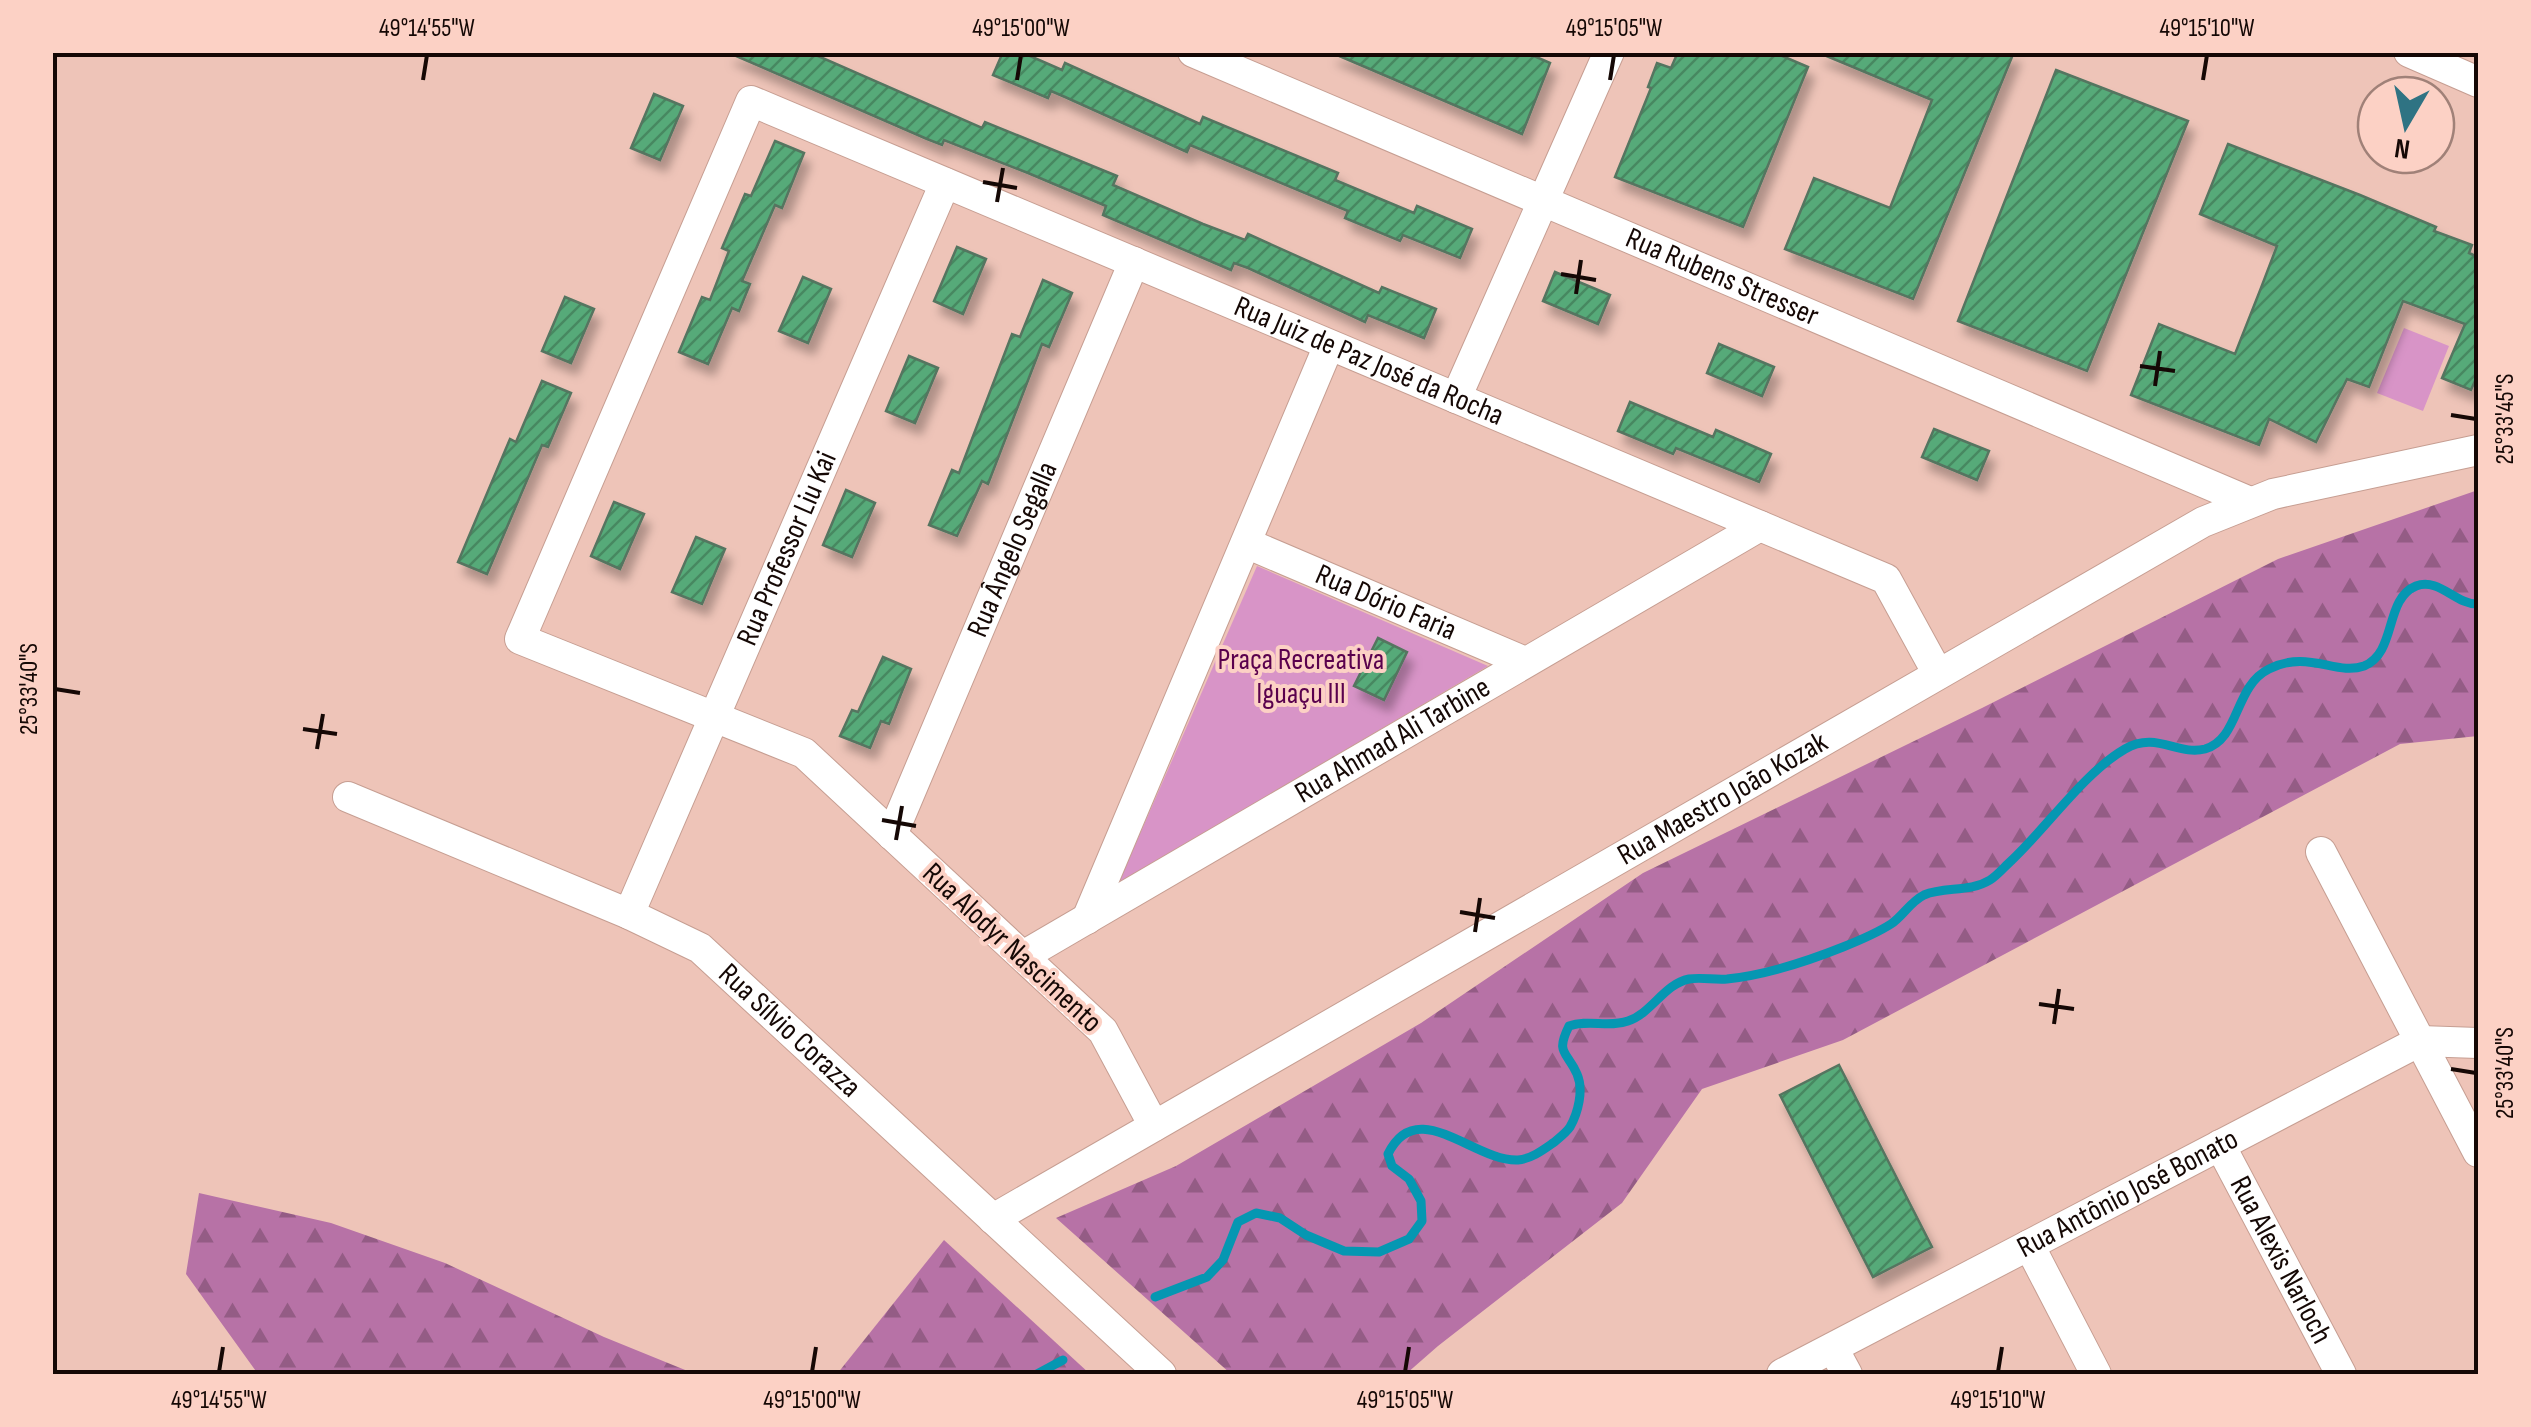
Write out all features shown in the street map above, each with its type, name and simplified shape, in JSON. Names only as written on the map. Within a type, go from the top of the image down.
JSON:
[{"type":"street","name":"Rua Rubens Stresser","points":[[1193,52],[2250,502]]},
{"type":"street","points":[[1456,398],[1609,52]]},
{"type":"street","points":[[2408,52],[2478,82]]},
{"type":"street","name":"Rua Juiz de Paz José da Rocha","points":[[520,639],[751,102],[1886,579],[1938,674]]},
{"type":"street","name":"Rua Professor Liu Kai","points":[[629,914],[945,183]]},
{"type":"street","name":"Rua Ângelo Segalla","points":[[892,835],[1134,262]]},
{"type":"street","points":[[1086,919],[1329,345]]},
{"type":"street","name":"Rua Maestro João Kozak","points":[[994,1218],[2180,534],[2250,502],[2295,488],[2478,450]]},
{"type":"street","name":"Rua Ahmad Ali Tarbine","points":[[1023,956],[1760,526]]},
{"type":"street","name":"Rua Dório Faria","points":[[1246,543],[1525,662]]},
{"type":"street","name":"Rua Alodyr Nascimento","points":[[520,639],[804,754],[1103,1031],[1154,1126]]},
{"type":"street","name":"Rua Sílvio Corazza","points":[[348,797],[629,914],[684,939],[713,958],[1161,1374]]},
{"type":"street","points":[[2321,852],[2478,1152]]},
{"type":"street","points":[[2420,1040],[2478,1043]]},
{"type":"street","name":"Rua Antônio José Bonato","points":[[1782,1374],[1840,1361],[2029,1245],[2420,1040]]},
{"type":"street","name":"Rua Alexis Narloch","points":[[2220,1145],[2341,1374]]},
{"type":"street","points":[[2029,1245],[2096,1374]]},
{"type":"green space","points":[[2404,328],[2449,346],[2423,411],[2377,393]]},
{"type":"green space","points":[[2478,490],[2478,736],[2400,744],[1843,1040],[1702,1089],[1622,1203],[1406,1374],[1231,1374],[1056,1218],[1176,1166],[1421,1023],[1643,873],[2278,559]]},
{"type":"green space","name":"Praça Recreativa Iguaçu III","points":[[1257,566],[1488,666],[1118,884]]},
{"type":"green space","points":[[199,1193],[331,1223],[445,1263],[604,1337],[695,1374],[258,1374],[186,1274]]},
{"type":"green space","points":[[944,1240],[1090,1374],[837,1374]]},
{"type":"building","points":[[727,52],[809,52],[982,128],[985,122],[1117,176],[1113,185],[1203,224],[1245,240],[1248,234],[1379,293],[1382,287],[1436,309],[1424,338],[1368,315],[1365,322],[1248,268],[1234,263],[1231,270],[1103,215],[1106,206],[944,140],[942,145],[927,139]]},
{"type":"building","points":[[1003,52],[1021,52],[1062,70],[1065,63],[1200,124],[1203,117],[1338,173],[1335,180],[1414,213],[1417,206],[1472,229],[1460,258],[1403,235],[1400,241],[1345,218],[1348,211],[1190,145],[1187,152],[1051,91],[1048,98],[993,75]]},
{"type":"building","points":[[1330,52],[1525,52],[1550,63],[1522,134]]},
{"type":"building","points":[[1678,52],[1773,52],[1808,67],[1743,227],[1615,177],[1651,88],[1648,87],[1657,63],[1671,68]]},
{"type":"building","points":[[1817,52],[2014,52],[1913,299],[1785,249],[1814,178],[1890,208],[1932,100]]},
{"type":"building","points":[[2056,70],[2188,121],[2087,371],[1958,321]]},
{"type":"building","points":[[654,94],[683,106],[660,160],[631,148]]},
{"type":"building","points":[[775,141],[804,153],[782,208],[775,205],[742,281],[750,284],[739,311],[732,308],[708,364],[679,352],[702,297],[710,300],[729,251],[722,248],[745,194],[751,196]]},
{"type":"building","points":[[2228,144],[2360,195],[2472,245],[2469,253],[2478,257],[2478,374],[2471,390],[2442,378],[2465,324],[2403,301],[2369,387],[2347,379],[2316,442],[2269,419],[2259,445],[2131,395],[2159,324],[2235,354],[2261,288],[2277,246],[2200,214]]},
{"type":"building","points":[[957,247],[986,259],[963,314],[934,301]]},
{"type":"building","points":[[1555,272],[1610,295],[1598,324],[1543,301]]},
{"type":"building","points":[[803,277],[831,289],[808,343],[779,331]]},
{"type":"building","points":[[1043,280],[1072,293],[1049,347],[1042,344],[988,484],[982,481],[957,536],[929,525],[952,470],[959,473],[1012,334],[1020,337]]},
{"type":"building","points":[[565,297],[594,309],[571,363],[542,351]]},
{"type":"building","points":[[1719,344],[1774,367],[1762,396],[1707,373]]},
{"type":"building","points":[[909,356],[938,368],[915,423],[886,411]]},
{"type":"building","points":[[542,381],[571,393],[548,447],[542,445],[487,574],[458,562],[510,439],[516,442]]},
{"type":"building","points":[[1630,402],[1713,437],[1716,430],[1771,454],[1759,482],[1676,448],[1673,454],[1618,431]]},
{"type":"building","points":[[1934,429],[1989,451],[1977,480],[1922,457]]},
{"type":"building","points":[[846,490],[875,503],[852,557],[823,545]]},
{"type":"building","points":[[614,502],[644,514],[620,569],[591,556]]},
{"type":"building","points":[[696,537],[725,549],[702,604],[672,592]]},
{"type":"building","points":[[1378,638],[1407,652],[1384,700],[1354,686]]},
{"type":"building","points":[[883,657],[911,669],[889,724],[881,721],[870,748],[840,736],[852,710],[858,712]]},
{"type":"building","points":[[1839,1065],[1932,1247],[1873,1277],[1780,1095]]},
{"type":"waterway","points":[[1155,1297],[1207,1277],[1223,1260],[1238,1222],[1256,1213],[1280,1218],[1306,1235],[1344,1251],[1379,1252],[1409,1239],[1422,1221],[1421,1201],[1409,1179],[1392,1166],[1388,1154],[1400,1137],[1414,1130],[1430,1130],[1501,1158],[1518,1160],[1545,1148],[1570,1127],[1579,1101],[1579,1080],[1563,1047],[1569,1026],[1628,1021],[1672,987],[1689,979],[1741,977],[1815,957],[1886,927],[1924,895],[1982,884],[2012,860],[2095,771],[2125,749],[2147,742],[2205,749],[2225,735],[2258,677],[2283,664],[2364,666],[2382,650],[2399,602],[2416,586],[2432,585],[2478,604]]},
{"type":"waterway","points":[[1037,1374],[1063,1360]]}]
